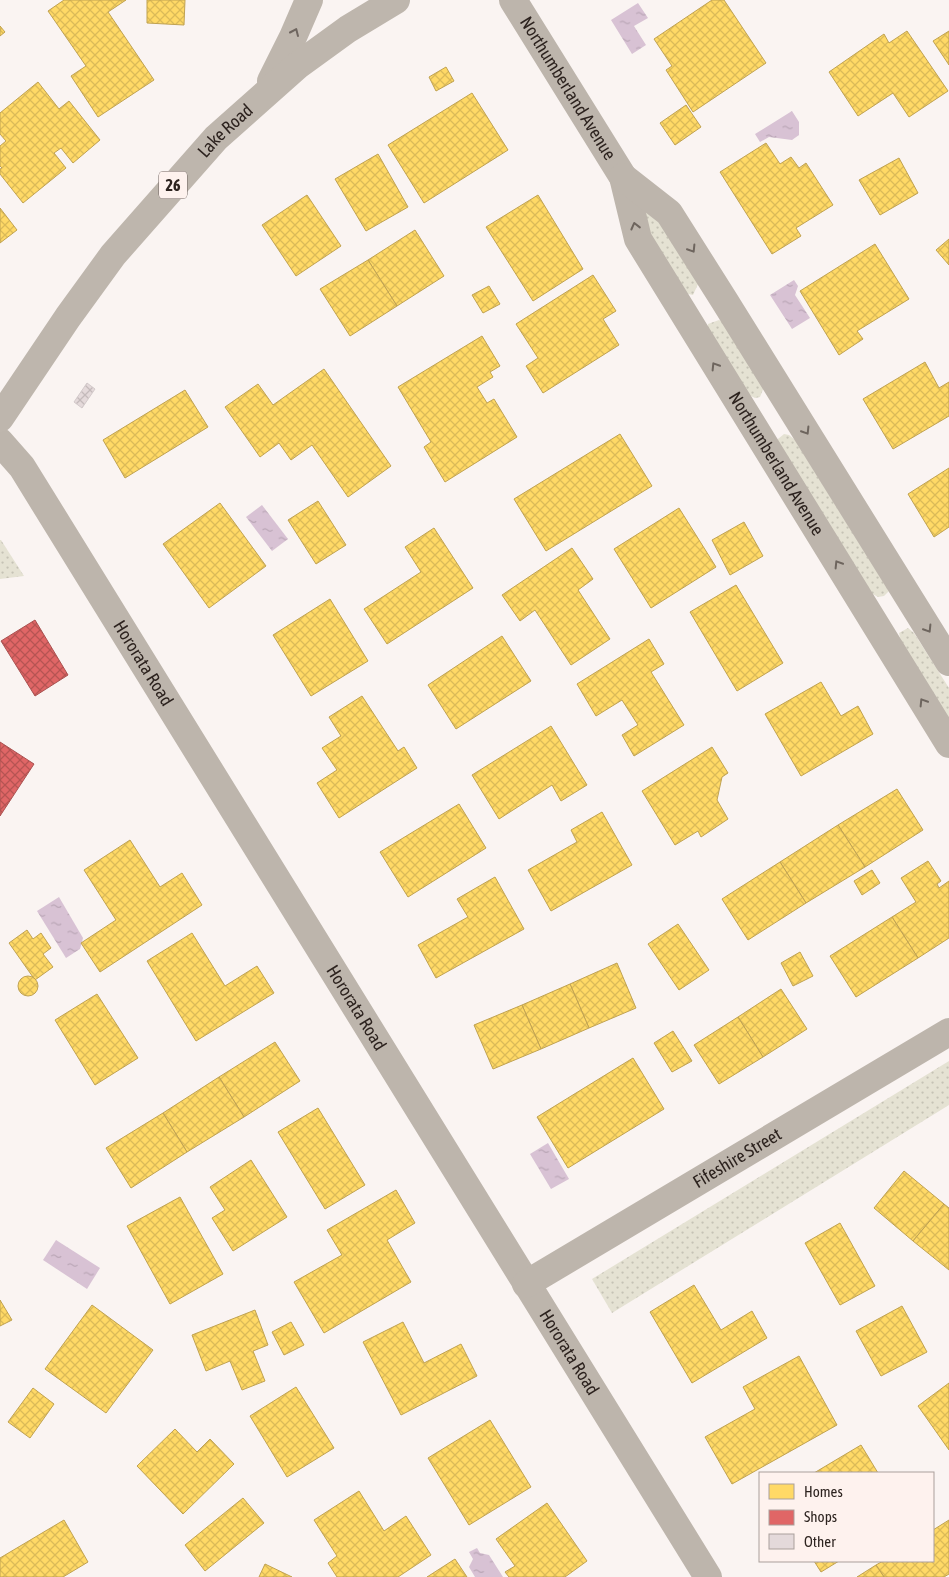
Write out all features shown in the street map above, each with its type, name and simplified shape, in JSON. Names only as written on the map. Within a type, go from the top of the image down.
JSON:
[{"type":"main road","points":[[266,92],[309,0]]},
{"type":"main road","name":"Lake Road","points":[[0,418],[68,317],[113,255],[216,138],[297,66],[348,29],[396,0]]},
{"type":"street","name":"Northumberland Avenue","points":[[513,0],[623,177],[638,240],[949,744]]},
{"type":"street","name":"Northumberland Avenue","points":[[623,177],[669,213],[949,662]]},
{"type":"street","points":[[685,317],[721,295]]},
{"type":"street","points":[[755,430],[792,408]]},
{"type":"street","name":"Hororata Road","points":[[0,442],[22,467],[708,1577]]},
{"type":"street","points":[[876,625],[913,604]]},
{"type":"street","name":"Fifeshire Street","points":[[526,1284],[949,1032]]},
{"type":"shaded area","points":[[642,211],[655,212],[699,282],[693,295],[684,293],[638,219]]},
{"type":"shaded area","points":[[719,320],[723,322],[764,387],[760,397],[755,398],[749,395],[708,329],[708,324]]},
{"type":"shaded area","points":[[784,434],[789,435],[795,440],[889,591],[884,596],[878,597],[871,593],[778,444],[778,439]]},
{"type":"shaded area","points":[[1,540],[24,576],[0,579]]},
{"type":"shaded area","points":[[908,628],[914,633],[949,688],[949,719],[901,642],[899,633]]},
{"type":"shaded area","points":[[949,1061],[949,1105],[612,1313],[592,1279]]},
{"type":"water","points":[[638,3],[648,18],[634,26],[646,45],[632,54],[611,20]]},
{"type":"water","points":[[792,111],[799,122],[799,135],[792,140],[769,137],[760,142],[755,134]]},
{"type":"water","points":[[794,280],[798,286],[795,295],[810,318],[792,329],[770,295]]},
{"type":"water","points":[[262,505],[288,539],[272,551],[246,517]]},
{"type":"water","points":[[59,897],[83,938],[80,949],[66,958],[37,911]]},
{"type":"water","points":[[548,1143],[569,1179],[551,1189],[530,1154]]},
{"type":"water","points":[[56,1240],[100,1268],[87,1289],[43,1260]]},
{"type":"water","points":[[477,1548],[480,1553],[489,1555],[503,1577],[475,1577],[469,1567],[473,1559],[469,1552]]},
{"type":"building: Homes","points":[[64,0],[126,0],[108,12],[154,80],[98,117],[71,76],[86,66],[48,11]]},
{"type":"building: Homes","points":[[147,0],[185,0],[184,25],[147,23]]},
{"type":"building: Homes","points":[[712,0],[724,0],[766,63],[693,112],[666,70],[672,66],[654,39]]},
{"type":"building: Homes","points":[[0,26],[5,32],[0,36]]},
{"type":"building: Homes","points":[[907,31],[948,91],[909,117],[893,93],[858,116],[829,72],[884,34],[889,43]]},
{"type":"building: Homes","points":[[949,31],[949,65],[933,41]]},
{"type":"building: Homes","points":[[446,67],[454,81],[436,91],[429,77]]},
{"type":"building: Homes","points":[[38,82],[59,109],[69,101],[100,140],[73,163],[61,148],[54,153],[66,168],[23,203],[0,174],[0,169],[2,168],[0,166],[0,146],[6,141],[0,134],[0,113]]},
{"type":"building: Homes","points":[[472,93],[508,150],[424,203],[388,145]]},
{"type":"building: Homes","points":[[686,105],[701,127],[675,145],[660,123]]},
{"type":"building: Homes","points":[[766,143],[780,164],[791,157],[799,168],[806,163],[833,205],[796,228],[801,236],[772,254],[720,172]]},
{"type":"building: Homes","points":[[378,154],[408,207],[366,231],[335,179]]},
{"type":"building: Homes","points":[[899,158],[918,193],[880,215],[859,180]]},
{"type":"building: Homes","points":[[307,195],[341,246],[296,276],[262,225]]},
{"type":"building: Homes","points":[[538,195],[583,269],[533,301],[486,227]]},
{"type":"building: Homes","points":[[0,208],[17,230],[0,243]]},
{"type":"building: Homes","points":[[415,230],[444,276],[397,306],[368,260]]},
{"type":"building: Homes","points":[[949,239],[949,265],[936,250]]},
{"type":"building: Homes","points":[[875,244],[909,299],[857,331],[863,339],[839,355],[800,291]]},
{"type":"building: Homes","points":[[368,260],[397,306],[350,336],[320,289]]},
{"type":"building: Homes","points":[[593,275],[616,311],[603,319],[619,345],[543,393],[526,366],[538,358],[516,324]]},
{"type":"building: Homes","points":[[489,286],[500,304],[483,313],[472,295]]},
{"type":"building: Homes","points":[[482,336],[500,366],[490,372],[493,377],[477,387],[487,403],[494,399],[517,437],[445,482],[424,447],[431,442],[398,387]]},
{"type":"building: Homes","points":[[925,362],[939,388],[949,382],[949,416],[893,449],[863,399]]},
{"type":"building: Homes","points":[[324,369],[391,466],[348,497],[312,445],[291,460],[279,443],[260,457],[225,407],[258,384],[273,405]]},
{"type":"building: Homes","points":[[185,390],[208,427],[125,478],[103,440]]},
{"type":"building: Homes","points":[[620,434],[652,486],[546,551],[514,499]]},
{"type":"building: Homes","points":[[949,468],[949,527],[934,537],[908,494]]},
{"type":"building: Homes","points":[[318,501],[346,545],[316,564],[288,520]]},
{"type":"building: Homes","points":[[220,503],[266,566],[209,608],[163,544]]},
{"type":"building: Homes","points":[[679,508],[716,567],[651,608],[614,549]]},
{"type":"building: Homes","points":[[744,522],[763,556],[730,575],[712,540]]},
{"type":"building: Homes","points":[[434,528],[473,588],[387,644],[364,609],[421,572],[405,547]]},
{"type":"building: Homes","points":[[572,548],[593,579],[578,590],[610,639],[571,665],[535,610],[520,621],[502,595]]},
{"type":"building: Homes","points":[[736,585],[783,663],[737,691],[690,612]]},
{"type":"building: Homes","points":[[330,599],[368,661],[311,696],[273,635]]},
{"type":"building: Homes","points":[[502,636],[531,681],[456,729],[428,685]]},
{"type":"building: Homes","points":[[649,639],[664,664],[651,672],[684,725],[634,756],[622,735],[638,725],[622,700],[596,716],[577,684]]},
{"type":"building: Homes","points":[[821,682],[841,716],[858,706],[873,734],[801,776],[765,714]]},
{"type":"building: Homes","points":[[362,696],[398,751],[404,747],[417,768],[339,818],[317,783],[337,770],[322,748],[341,736],[329,717]]},
{"type":"building: Homes","points":[[551,726],[587,785],[561,801],[552,785],[499,819],[472,775]]},
{"type":"building: Homes","points":[[712,747],[728,773],[722,777],[717,800],[728,819],[701,837],[698,831],[675,845],[642,791]]},
{"type":"building: Homes","points":[[897,789],[923,830],[865,867],[838,825]]},
{"type":"building: Homes","points":[[459,804],[486,848],[408,897],[380,852]]},
{"type":"building: Homes","points":[[602,812],[632,865],[551,911],[528,870],[577,842],[571,830]]},
{"type":"building: Homes","points":[[838,825],[865,867],[806,903],[780,862]]},
{"type":"building: Homes","points":[[130,840],[160,887],[182,873],[202,905],[100,972],[81,943],[116,920],[84,870]]},
{"type":"building: Homes","points":[[928,861],[941,881],[937,884],[939,888],[949,881],[949,938],[918,958],[892,917],[916,902],[901,878]]},
{"type":"building: Homes","points":[[780,862],[806,903],[748,940],[722,899]]},
{"type":"building: Homes","points":[[872,870],[880,883],[862,895],[854,881]]},
{"type":"building: Homes","points":[[495,877],[524,929],[436,978],[418,945],[468,917],[457,899]]},
{"type":"building: Homes","points":[[892,917],[918,958],[856,997],[830,956]]},
{"type":"building: Homes","points":[[678,924],[709,970],[679,990],[648,944]]},
{"type":"building: Homes","points":[[27,930],[33,939],[41,933],[51,948],[43,954],[53,967],[35,980],[9,943]]},
{"type":"building: Homes","points":[[192,933],[225,986],[257,966],[274,993],[196,1041],[147,961]]},
{"type":"building: Homes","points":[[800,952],[813,976],[793,986],[781,963]]},
{"type":"building: Homes","points":[[617,963],[636,1008],[589,1028],[570,984]]},
{"type":"building: Homes","points":[[28,976],[35,979],[38,986],[35,993],[28,996],[21,993],[18,986],[21,979]]},
{"type":"building: Homes","points":[[570,984],[589,1028],[541,1049],[522,1005]]},
{"type":"building: Homes","points":[[781,989],[807,1029],[763,1057],[738,1017]]},
{"type":"building: Homes","points":[[97,994],[138,1058],[95,1085],[55,1020]]},
{"type":"building: Homes","points":[[522,1005],[541,1049],[493,1069],[474,1025]]},
{"type":"building: Homes","points":[[738,1017],[763,1057],[719,1084],[694,1045]]},
{"type":"building: Homes","points":[[673,1031],[692,1061],[672,1072],[654,1043]]},
{"type":"building: Homes","points":[[275,1042],[300,1081],[244,1117],[219,1077]]},
{"type":"building: Homes","points":[[633,1058],[664,1109],[568,1168],[537,1117]]},
{"type":"building: Homes","points":[[219,1077],[244,1117],[187,1152],[163,1113]]},
{"type":"building: Homes","points":[[318,1108],[365,1185],[325,1209],[278,1132]]},
{"type":"building: Homes","points":[[163,1113],[187,1152],[131,1188],[106,1148]]},
{"type":"building: Homes","points":[[251,1160],[287,1217],[233,1251],[212,1218],[225,1210],[210,1187]]},
{"type":"building: Homes","points":[[904,1171],[944,1204],[913,1241],[874,1208]]},
{"type":"building: Homes","points":[[396,1190],[415,1223],[387,1240],[411,1282],[324,1333],[294,1282],[342,1255],[327,1230]]},
{"type":"building: Homes","points":[[180,1197],[223,1274],[170,1304],[127,1226]]},
{"type":"building: Homes","points":[[944,1204],[949,1208],[949,1270],[913,1241]]},
{"type":"building: Homes","points":[[840,1223],[875,1286],[840,1305],[805,1243]]},
{"type":"building: Homes","points":[[694,1285],[721,1330],[752,1311],[767,1338],[692,1383],[650,1312]]},
{"type":"building: Homes","points":[[0,1300],[12,1320],[0,1326]]},
{"type":"building: Homes","points":[[92,1305],[153,1350],[106,1413],[45,1369]]},
{"type":"building: Homes","points":[[902,1306],[927,1352],[881,1376],[856,1331]]},
{"type":"building: Homes","points":[[255,1310],[268,1345],[253,1351],[265,1381],[242,1390],[230,1361],[206,1371],[192,1335]]},
{"type":"building: Homes","points":[[291,1322],[304,1345],[284,1355],[272,1332]]},
{"type":"building: Homes","points":[[403,1322],[424,1363],[461,1344],[477,1376],[401,1415],[363,1342]]},
{"type":"building: Homes","points":[[799,1356],[837,1425],[732,1484],[705,1437],[755,1409],[743,1387]]},
{"type":"building: Homes","points":[[949,1383],[949,1450],[918,1406]]},
{"type":"building: Homes","points":[[296,1387],[334,1448],[287,1477],[250,1416]]},
{"type":"building: Homes","points":[[33,1388],[54,1404],[30,1438],[8,1422]]},
{"type":"building: Homes","points":[[490,1420],[531,1487],[469,1525],[428,1458]]},
{"type":"building: Homes","points":[[175,1429],[197,1452],[210,1439],[234,1464],[183,1514],[137,1466]]},
{"type":"building: Homes","points":[[861,1445],[877,1472],[816,1472]]},
{"type":"building: Homes","points":[[359,1491],[384,1531],[406,1516],[431,1555],[398,1577],[337,1577],[328,1563],[337,1556],[314,1520]]},
{"type":"building: Homes","points":[[243,1498],[264,1523],[205,1571],[185,1545]]},
{"type":"building: Homes","points":[[547,1503],[587,1561],[565,1577],[509,1577],[505,1572],[515,1566],[496,1539]]},
{"type":"building: Homes","points":[[64,1520],[88,1562],[63,1577],[0,1577],[0,1558]]},
{"type":"building: Homes","points":[[949,1520],[949,1574],[944,1577],[884,1577],[876,1565],[881,1562],[934,1562],[934,1529]]},
{"type":"building: Homes","points":[[455,1559],[467,1577],[427,1577]]},
{"type":"building: Homes","points":[[815,1562],[837,1562],[821,1572]]},
{"type":"building: Homes","points":[[265,1564],[292,1577],[259,1577]]},
{"type":"building: Homes","points":[[876,1565],[884,1577],[857,1577]]},
{"type":"building: Shops","points":[[35,620],[68,675],[35,696],[1,641]]},
{"type":"building: Shops","points":[[0,742],[34,764],[0,816]]},
{"type":"building: Other","points":[[87,383],[95,389],[82,408],[74,402]]}]
